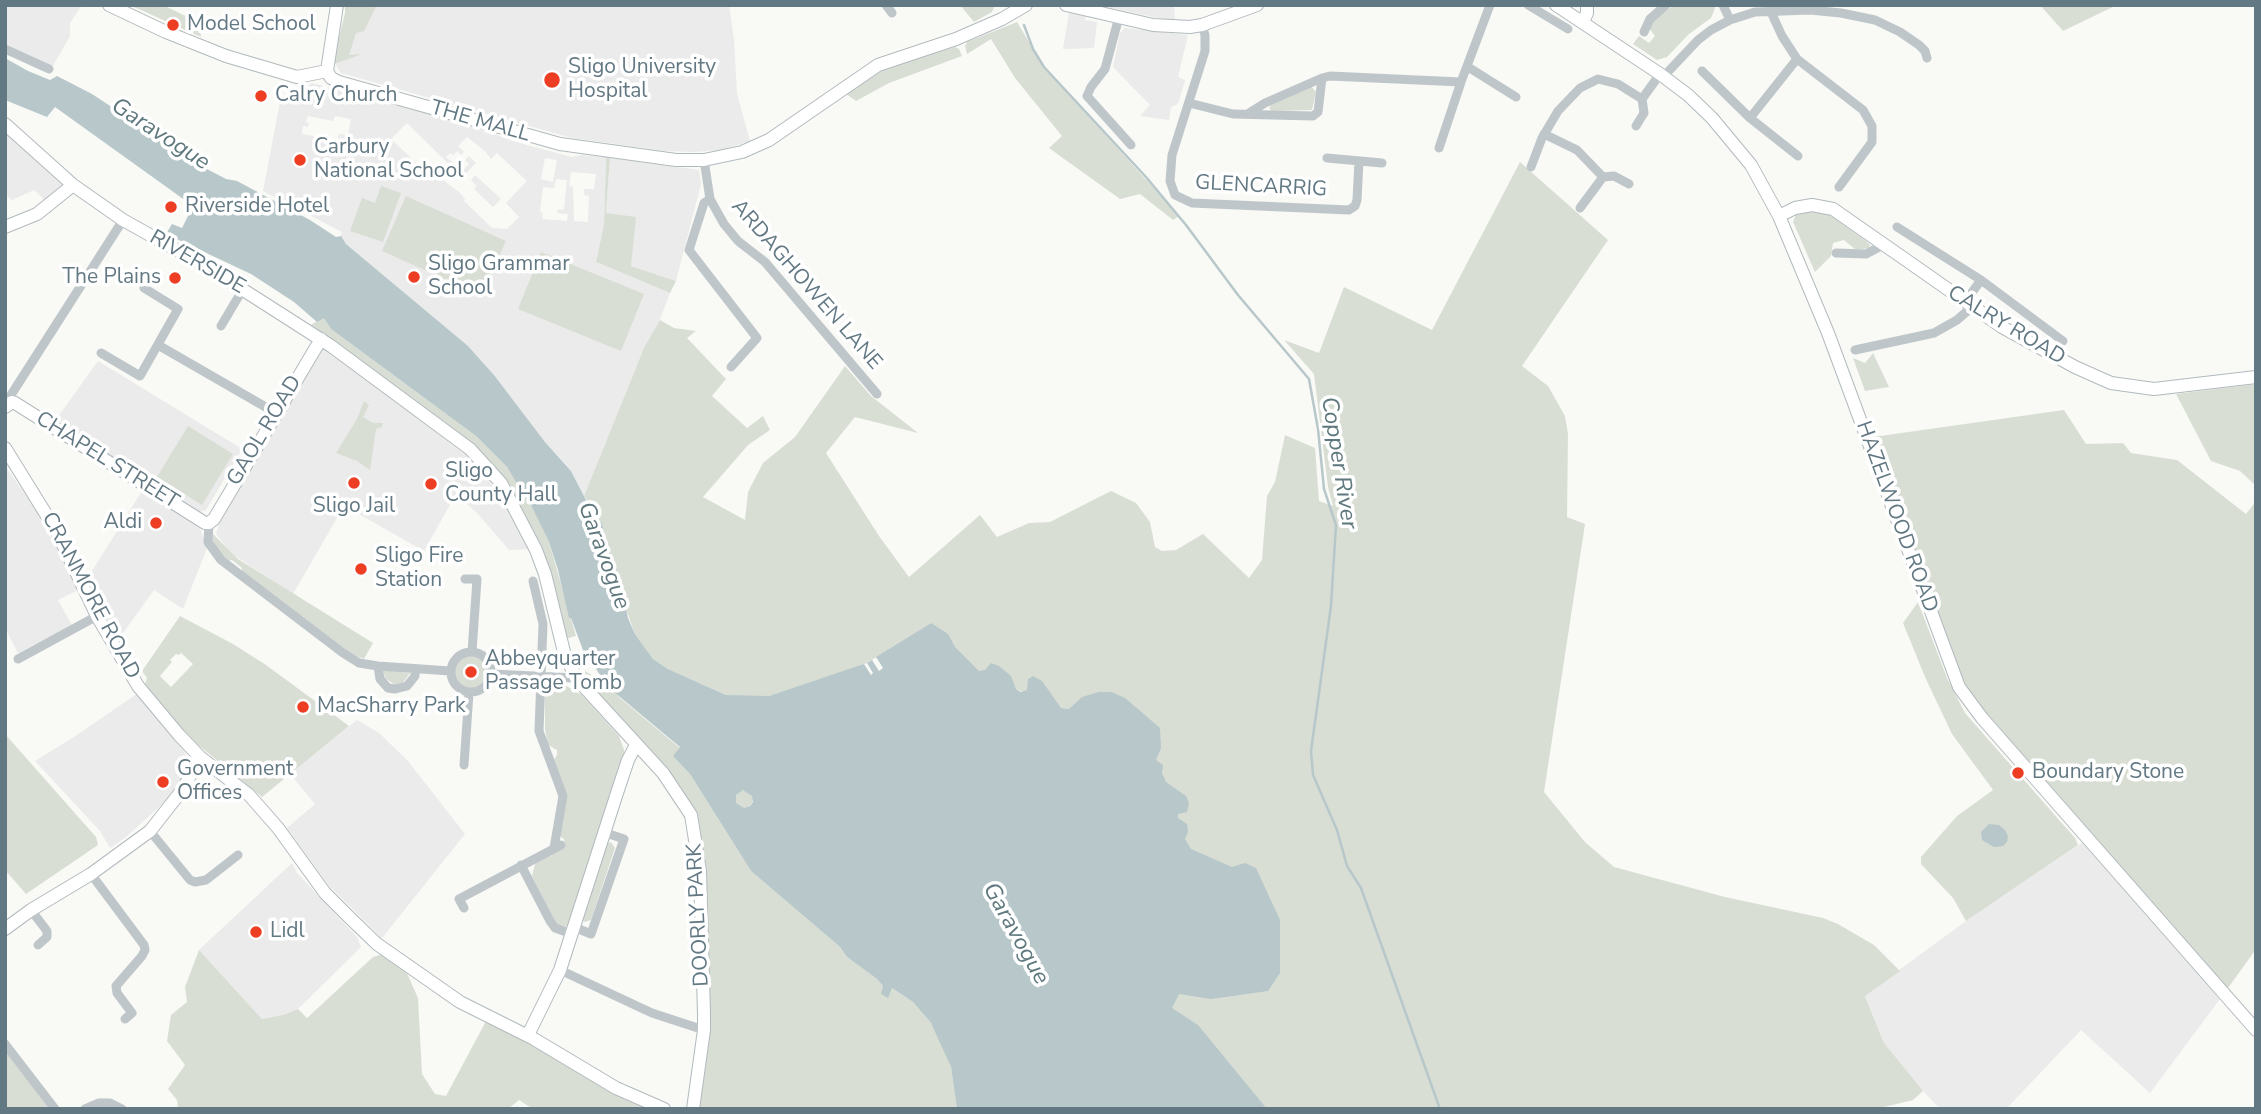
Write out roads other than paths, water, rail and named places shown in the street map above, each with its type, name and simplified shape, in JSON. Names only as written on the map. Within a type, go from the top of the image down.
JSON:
[{"type":"street","points":[[109,5],[226,56],[297,77],[327,71],[337,5]]},
{"type":"street","points":[[1002,19],[1004,5]]},
{"type":"street","name":"THE MALL","points":[[327,71],[331,78],[339,82],[560,144],[676,160],[704,160],[742,152],[769,140],[878,65],[956,39],[1002,19],[1026,5]]},
{"type":"street","points":[[1066,5],[1172,27],[1202,25],[1257,5]]},
{"type":"street","points":[[1439,148],[1490,5]]},
{"type":"street","points":[[1528,5],[1568,29]]},
{"type":"street","points":[[1558,6],[1571,8],[1574,5]]},
{"type":"street","points":[[1583,22],[1587,5]]},
{"type":"street","points":[[1644,32],[1650,19],[1666,5]]},
{"type":"street","points":[[1723,5],[1730,20]]},
{"type":"street","name":"HAZELWOOD ROAD","points":[[1558,6],[1662,75],[1712,118],[1751,165],[1779,216],[1828,333],[1959,687],[1982,718],[2256,1030]]},
{"type":"street","points":[[1771,9],[1782,36],[1797,59],[1863,110],[1872,126],[1872,142],[1839,187]]},
{"type":"street","points":[[1636,126],[1644,113],[1642,99],[1698,40],[1730,20],[1755,12],[1771,9],[1842,9],[1900,32],[1925,51],[1927,58]]},
{"type":"street","points":[[1119,17],[1105,69],[1087,96],[1131,145]]},
{"type":"street","name":"GLENCARRIG","points":[[1202,25],[1205,51],[1172,155],[1170,168],[1175,195],[1192,202],[1349,210],[1355,206],[1357,200],[1359,161]]},
{"type":"street","points":[[5,49],[49,69]]},
{"type":"street","points":[[1750,118],[1797,59]]},
{"type":"street","points":[[1468,67],[1516,97]]},
{"type":"street","points":[[1702,71],[1750,118],[1798,156]]},
{"type":"street","points":[[1248,114],[1265,103],[1330,76],[1461,82]]},
{"type":"street","points":[[1189,103],[1233,114],[1313,116],[1318,112],[1322,78]]},
{"type":"street","points":[[1531,167],[1544,134],[1559,111],[1580,88],[1598,79],[1618,84],[1642,99]]},
{"type":"street","name":"RIVERSIDE","points":[[5,124],[74,185],[123,220],[243,289],[321,339],[470,449],[500,483],[536,550],[545,574],[561,641],[576,678]]},
{"type":"street","points":[[1544,134],[1577,149],[1603,177]]},
{"type":"street","name":"GLENCARRIG","points":[[1327,158],[1382,163]]},
{"type":"street","name":"ARDAGHOWEN LANE","points":[[704,160],[710,199],[724,224],[738,242],[765,262],[877,394]]},
{"type":"street","points":[[1580,208],[1603,177],[1614,176],[1629,184]]},
{"type":"street","points":[[5,227],[37,214],[74,185]]},
{"type":"street","name":"ARDAGHOWEN LANE","points":[[710,199],[704,203],[689,250],[757,338],[731,367]]},
{"type":"street","name":"CALRY ROAD","points":[[1779,216],[1795,208],[1812,205],[1833,209],[1968,304],[2042,350],[2111,383],[2154,389],[2256,377]]},
{"type":"street","points":[[7,402],[123,220]]},
{"type":"street","points":[[1897,227],[1982,279],[2063,341]]},
{"type":"street","points":[[1836,253],[1866,254],[1883,245]]},
{"type":"street","points":[[1855,350],[1934,333],[1956,320],[1982,279]]},
{"type":"street","points":[[101,353],[140,376],[178,309],[144,288]]},
{"type":"street","points":[[221,326],[243,289]]},
{"type":"street","name":"GAOL ROAD","points":[[209,523],[214,519],[321,339]]},
{"type":"street","points":[[158,345],[276,413]]},
{"type":"street","name":"CHAPEL STREET","points":[[7,402],[209,523]]},
{"type":"street","name":"CRANMORE ROAD","points":[[5,448],[57,532],[97,616],[138,686],[179,735],[200,757],[249,796],[278,828],[325,892],[377,944],[460,1002],[528,1035]]},
{"type":"street","points":[[209,523],[208,541],[221,560],[359,663],[450,671]]},
{"type":"street","points":[[465,579],[477,579],[472,652]]},
{"type":"street","points":[[464,908],[459,898],[557,846],[563,796],[539,731],[543,624],[533,581]]},
{"type":"street","points":[[18,659],[97,616]]},
{"type":"street","points":[[472,652],[487,659],[491,674],[484,688],[469,692],[455,685],[450,671],[456,658],[462,653],[472,652]]},
{"type":"street","points":[[378,666],[383,684],[395,689],[412,682],[415,670]]},
{"type":"street","points":[[491,674],[576,678]]},
{"type":"street","name":"DOORLY PARK","points":[[576,678],[677,791],[691,815],[701,884],[704,1030],[693,1109]]},
{"type":"street","points":[[464,765],[469,692]]},
{"type":"street","points":[[636,745],[627,764],[560,970],[528,1035],[616,1088],[664,1109]]},
{"type":"street","points":[[5,929],[91,874],[150,831],[183,789],[200,757]]},
{"type":"street","points":[[150,831],[190,880],[195,882],[206,880],[238,855]]},
{"type":"street","points":[[521,865],[555,928],[591,934],[624,839],[606,833]]},
{"type":"street","points":[[91,874],[144,945],[142,956],[116,986],[117,993],[132,1013],[125,1019]]},
{"type":"street","points":[[31,910],[47,932],[47,937],[38,945]]},
{"type":"street","points":[[560,970],[652,1013],[704,1030]]},
{"type":"street","points":[[5,1044],[55,1109]]},
{"type":"street","points":[[85,1109],[99,1103],[110,1103],[122,1109]]},
{"type":"water","name":"Garavogue","points":[[5,58],[50,80],[57,76],[92,94],[201,166],[226,179],[237,181],[336,237],[341,236],[346,244],[468,346],[571,471],[602,523],[620,578],[628,618],[635,634],[653,659],[668,669],[726,695],[769,696],[864,664],[871,675],[873,673],[867,663],[872,660],[879,671],[883,668],[876,657],[931,623],[948,634],[955,647],[979,671],[985,670],[991,663],[999,666],[1011,676],[1016,689],[1021,692],[1027,690],[1028,679],[1033,676],[1042,681],[1061,708],[1069,709],[1082,697],[1099,692],[1111,692],[1125,698],[1160,728],[1161,748],[1156,760],[1163,765],[1162,773],[1166,782],[1186,796],[1189,803],[1187,812],[1178,814],[1178,818],[1187,824],[1185,839],[1191,849],[1232,867],[1245,863],[1256,868],[1280,920],[1280,973],[1268,991],[1211,999],[1179,994],[1172,1008],[1198,1025],[1267,1109],[957,1109],[951,1067],[931,1023],[913,1002],[892,988],[888,998],[881,994],[883,986],[877,979],[847,957],[840,947],[751,871],[690,774],[673,756],[680,747],[608,687],[588,657],[586,658],[569,618],[549,542],[529,501],[507,467],[476,436],[331,329],[324,318],[317,322],[294,302],[251,274],[166,234],[172,224],[182,228],[193,206],[55,107],[47,117],[5,100]],"holes":[[[743,790],[752,796],[753,802],[750,806],[744,808],[736,803],[736,795]]]},
{"type":"water","points":[[1989,824],[1999,825],[2005,830],[2008,836],[2003,846],[1994,847],[1982,840],[1981,832]]},
{"type":"waterway","name":"Copper River","points":[[1024,25],[1033,49],[1044,67],[1146,177],[1238,295],[1309,379],[1318,429],[1324,489],[1336,525],[1331,606],[1311,751],[1313,775],[1337,830],[1347,866],[1361,888],[1440,1109]]},
{"type":"place","name":"Model School","points":[[173,25]]},
{"type":"place","name":"Sligo University Hospital","points":[[552,80]]},
{"type":"place","name":"Calry Church","points":[[261,96]]},
{"type":"place","name":"Carbury National School","points":[[300,160]]},
{"type":"place","name":"Riverside Hotel","points":[[171,207]]},
{"type":"place","name":"Sligo Grammar School","points":[[414,277]]},
{"type":"place","name":"The Plains","points":[[175,278]]},
{"type":"place","name":"Sligo Jail","points":[[354,483]]},
{"type":"place","name":"Sligo County Hall","points":[[431,484]]},
{"type":"place","name":"Aldi","points":[[156,523]]},
{"type":"place","name":"Sligo Fire Station","points":[[361,569]]},
{"type":"place","name":"Abbeyquarter Passage Tomb","points":[[471,672]]},
{"type":"place","name":"MacSharry Park","points":[[303,707]]},
{"type":"place","name":"Boundary Stone","points":[[2018,773]]},
{"type":"place","name":"Government Offices","points":[[163,782]]},
{"type":"place","name":"Lidl","points":[[256,932]]}]
